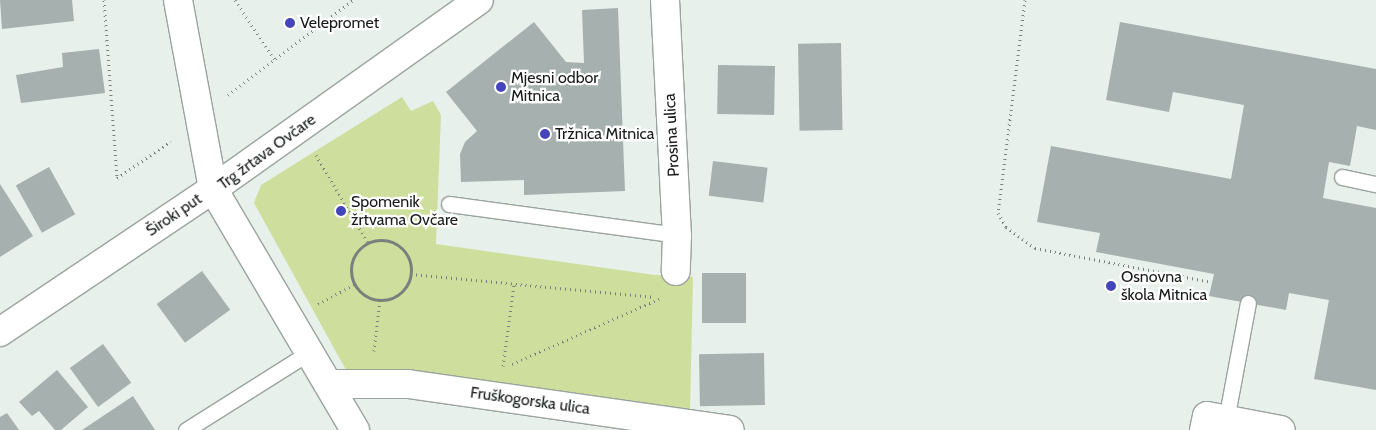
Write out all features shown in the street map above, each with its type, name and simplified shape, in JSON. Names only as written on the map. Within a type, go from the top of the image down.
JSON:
[{"type":"street","name":"Široki put","points":[[0,332],[213,189],[178,0]]},
{"type":"street","name":"Trg žrtava Ovčare","points":[[355,430],[213,189],[479,0]]},
{"type":"street","name":"Prosina ulica","points":[[665,0],[677,235],[676,271]]},
{"type":"street","name":"Fruškogorska ulica","points":[[328,384],[408,384],[730,430]]},
{"type":"street","points":[[1215,425],[1282,430]]},
{"type":"lane","points":[[1342,178],[1376,184]]},
{"type":"lane","points":[[449,204],[677,235]]},
{"type":"lane","points":[[1215,425],[1248,303]]},
{"type":"lane","points":[[186,430],[310,352]]},
{"type":"path","points":[[104,0],[117,178],[200,119],[353,0]]},
{"type":"path","points":[[235,0],[274,60]]},
{"type":"path","points":[[1025,0],[998,213],[1006,227],[1034,248],[1212,282]]},
{"type":"path","points":[[299,128],[368,243]]},
{"type":"path","points":[[389,241],[398,245],[406,253],[411,274],[401,292],[380,299],[366,295],[355,284],[352,266],[360,248],[368,243],[389,241]]},
{"type":"path","points":[[411,274],[514,285],[663,297],[502,369],[514,285]]},
{"type":"path","points":[[290,318],[355,284]]},
{"type":"path","points":[[370,384],[380,299]]},
{"type":"green space","points":[[402,97],[411,111],[433,101],[441,115],[436,244],[655,275],[693,277],[690,410],[378,370],[346,370],[254,203],[261,185]]},
{"type":"building","points":[[0,0],[72,0],[74,21],[2,29]]},
{"type":"building","points":[[618,8],[625,191],[524,195],[524,180],[461,182],[460,154],[465,142],[477,131],[446,92],[534,22],[566,62],[584,63],[582,10]]},
{"type":"building","points":[[1120,22],[1376,69],[1376,130],[1357,126],[1350,166],[1329,162],[1323,198],[1376,208],[1376,390],[1314,379],[1329,300],[1289,293],[1286,310],[1209,296],[1214,274],[1096,252],[1100,233],[1037,222],[1051,146],[1231,179],[1244,105],[1173,92],[1169,112],[1106,100]]},
{"type":"building","points":[[841,43],[843,130],[800,131],[798,44]]},
{"type":"building","points":[[99,49],[105,93],[21,103],[16,75],[63,67],[62,53]]},
{"type":"building","points":[[718,65],[775,66],[774,115],[717,114]]},
{"type":"building","points":[[713,161],[768,168],[763,202],[709,196]]},
{"type":"building","points":[[49,167],[75,214],[42,233],[16,185]]},
{"type":"building","points":[[0,184],[33,236],[0,257]]},
{"type":"building","points":[[202,271],[230,310],[185,343],[157,304]]},
{"type":"building","points":[[702,273],[746,273],[746,323],[702,323]]},
{"type":"building","points":[[103,344],[131,383],[98,407],[70,368]]},
{"type":"building","points":[[764,353],[765,405],[700,406],[699,354]]},
{"type":"building","points":[[57,370],[88,407],[61,430],[55,430],[39,411],[32,416],[19,402]]},
{"type":"building","points":[[133,396],[155,430],[82,430]]},
{"type":"building","points":[[7,413],[19,430],[0,430],[0,417]]},
{"type":"place","name":"Velepromet","points":[[290,23]]},
{"type":"place","name":"Mjesni odbor Mitnica","points":[[501,87]]},
{"type":"place","name":"Tržnica Mitnica","points":[[545,134]]},
{"type":"place","name":"Spomenik žrtvama Ovčare","points":[[341,211]]},
{"type":"place","name":"Osnovna škola Mitnica","points":[[1111,286]]}]
